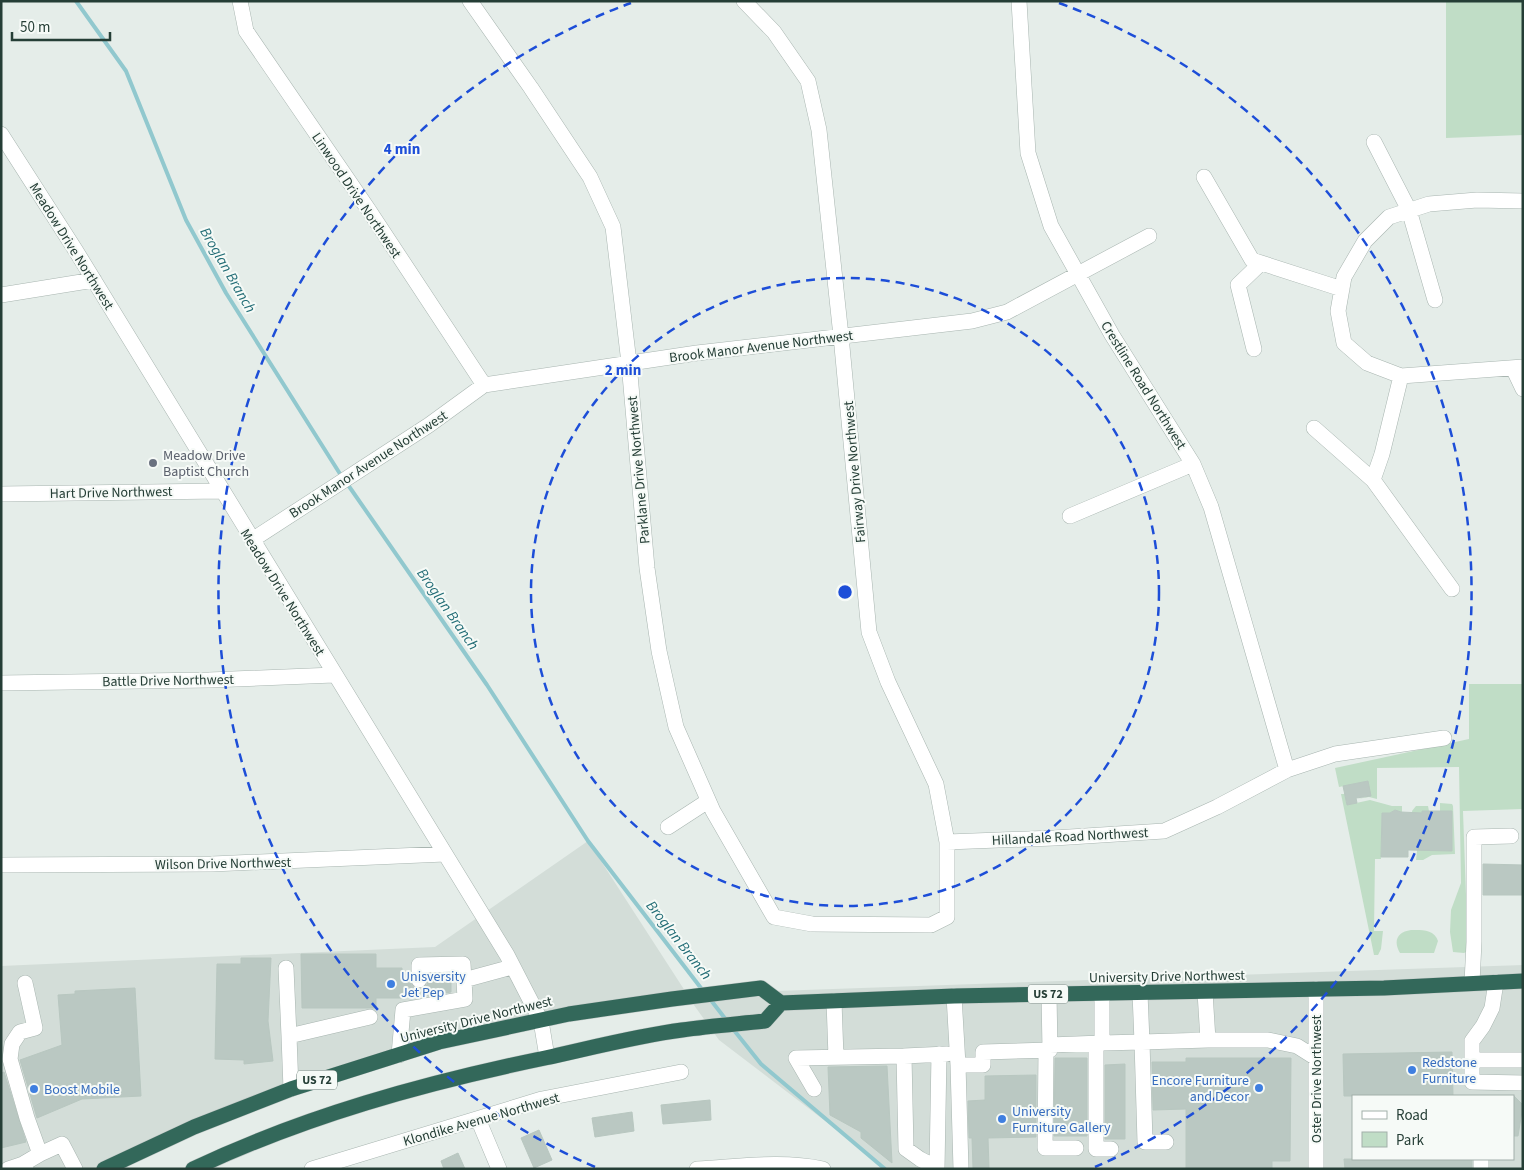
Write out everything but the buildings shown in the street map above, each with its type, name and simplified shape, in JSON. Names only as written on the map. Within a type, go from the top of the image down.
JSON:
[{"type":"highway","name":"University Drive Northwest","points":[[104,1169],[194,1127],[290,1089],[439,1042],[569,1014],[672,999],[761,988],[781,1004],[954,996],[1204,992],[1523,981]]},
{"type":"highway","points":[[193,1169],[237,1148],[394,1094],[493,1068],[637,1038],[682,1030],[765,1021],[781,1004]]},
{"type":"highway","points":[[132,1169],[138,1153]]},
{"type":"street","name":"Linwood Drive Northwest","points":[[240,1],[246,31],[368,209],[484,385]]},
{"type":"street","name":"Parklane Drive Northwest","points":[[470,1],[590,177],[613,228],[629,363],[647,568],[659,651],[676,727],[708,801],[774,917],[812,924],[914,925]]},
{"type":"street","name":"Fairway Drive Northwest","points":[[744,1],[774,32],[808,81],[819,130],[869,632],[888,682],[936,784],[947,842],[947,917],[931,925],[914,925]]},
{"type":"street","name":"Crestline Road Northwest","points":[[1019,1],[1028,153],[1051,226],[1112,335],[1193,464],[1211,507],[1287,770]]},
{"type":"street","name":"Meadow Drive Northwest","points":[[1,134],[94,280],[507,955],[540,1020],[547,1057]]},
{"type":"street","points":[[1374,142],[1409,210],[1435,300]]},
{"type":"street","points":[[1204,177],[1252,260],[1342,289]]},
{"type":"street","points":[[1523,201],[1477,200],[1429,204],[1389,216],[1364,241],[1344,277],[1338,311],[1344,343],[1367,363],[1401,376],[1518,367],[1523,389]]},
{"type":"street","name":"Brook Manor Avenue Northwest","points":[[252,540],[429,425],[484,385],[629,363],[972,321],[1007,312],[1149,236]]},
{"type":"street","points":[[1254,349],[1238,285],[1261,263]]},
{"type":"street","points":[[1,295],[94,280]]},
{"type":"street","points":[[1373,480],[1382,454],[1401,376]]},
{"type":"street","points":[[1314,428],[1373,480],[1452,589]]},
{"type":"street","points":[[1070,516],[1193,464]]},
{"type":"street","name":"Hart Drive Northwest","points":[[1,494],[222,491]]},
{"type":"street","name":"Battle Drive Northwest","points":[[1,683],[209,680],[334,674]]},
{"type":"street","name":"Hillandale Road Northwest","points":[[947,842],[1164,832],[1218,807],[1287,770],[1335,754],[1444,738]]},
{"type":"street","points":[[668,827],[708,801]]},
{"type":"street","points":[[1472,983],[1474,837],[1511,836]]},
{"type":"street","name":"Wilson Drive Northwest","points":[[1,865],[212,864],[445,854]]},
{"type":"street","points":[[399,1055],[403,1010],[419,993],[419,965],[462,964],[465,1000],[419,993]]},
{"type":"street","points":[[464,980],[512,967]]},
{"type":"street","points":[[286,968],[290,1089]]},
{"type":"street","points":[[25,982],[35,1028],[20,1032],[12,1044],[10,1059],[27,1118],[40,1154]]},
{"type":"street","points":[[1496,982],[1492,1008],[1484,1026],[1472,1041],[1472,1082],[1480,1089],[1523,1083]]},
{"type":"street","name":"Oster Drive Northwest","points":[[1316,989],[1316,1169]]},
{"type":"street","points":[[1204,992],[1208,1040]]},
{"type":"street","points":[[1140,993],[1145,1142],[1166,1142]]},
{"type":"street","points":[[1049,994],[1045,1148],[1076,1148]]},
{"type":"street","points":[[1102,994],[1096,1149],[1111,1149]]},
{"type":"street","points":[[954,996],[961,1169]]},
{"type":"street","points":[[834,1001],[836,1057]]},
{"type":"street","points":[[289,1036],[370,1017]]},
{"type":"street","points":[[814,1089],[796,1058],[939,1054],[983,1065],[983,1052],[1099,1043],[1268,1040],[1297,1046],[1316,1058]]},
{"type":"street","points":[[904,1056],[906,1149],[937,1168],[939,1054]]},
{"type":"street","points":[[1472,1060],[1523,1060]]},
{"type":"street","name":"Klondike Avenue Northwest","points":[[312,1169],[542,1099],[681,1072]]},
{"type":"street","points":[[478,1119],[499,1169]]},
{"type":"street","points":[[8,1169],[24,1166],[40,1154],[62,1144],[75,1169]]},
{"type":"street","points":[[697,1169],[782,1164],[823,1169]]},
{"type":"shaded area","points":[[588,841],[687,994],[1523,965],[1523,1169],[888,1169],[719,1040],[686,994],[510,1022],[211,1116],[114,1169],[1,1169],[1,966],[435,947]]},
{"type":"green space","points":[[1446,1],[1523,1],[1523,135],[1446,138]]},
{"type":"green space","points":[[1469,684],[1523,684],[1523,809],[1463,811],[1468,951],[1464,953],[1453,952],[1450,932],[1451,910],[1461,883],[1459,767],[1377,768],[1377,799],[1369,797],[1357,799],[1370,796],[1368,781],[1339,787],[1335,768],[1469,739]]},
{"type":"green space","points":[[1341,794],[1345,794],[1347,805],[1370,800],[1392,806],[1402,806],[1402,813],[1395,810],[1390,813],[1382,813],[1381,859],[1375,859],[1374,931],[1383,931],[1381,949],[1378,955],[1374,955]]},
{"type":"green space","points":[[1440,803],[1452,804],[1453,806],[1455,854],[1432,855],[1423,860],[1416,860],[1417,851],[1412,811],[1416,806],[1428,806],[1429,811],[1422,812],[1422,850],[1452,850],[1452,812],[1440,811]]},
{"type":"green space","points":[[1411,930],[1427,931],[1434,934],[1438,941],[1434,953],[1400,953],[1397,945],[1398,938],[1402,933]]},
{"type":"waterway","name":"Broglan Branch","points":[[76,1],[126,71],[186,220],[226,293],[342,477]]},
{"type":"waterway","name":"Broglan Branch","points":[[346,482],[487,685],[588,841],[704,992]]},
{"type":"waterway","name":"Broglan Branch","points":[[710,999],[727,1021]]},
{"type":"waterway","name":"Broglan Branch","points":[[733,1029],[761,1064],[885,1169]]},
{"type":"tunnel","points":[[418,992],[419,980]]},
{"type":"place","name":"Meadow Drive Baptist Church","points":[[153,463]]},
{"type":"place","name":"Unisversity Jet Pep","points":[[391,984]]},
{"type":"place","name":"Redstone Furniture","points":[[1412,1070]]},
{"type":"place","name":"Encore Furniture and Decor","points":[[1259,1088]]},
{"type":"place","name":"Boost Mobile","points":[[34,1089]]},
{"type":"place","name":"University Furniture Gallery","points":[[1002,1119]]}]
